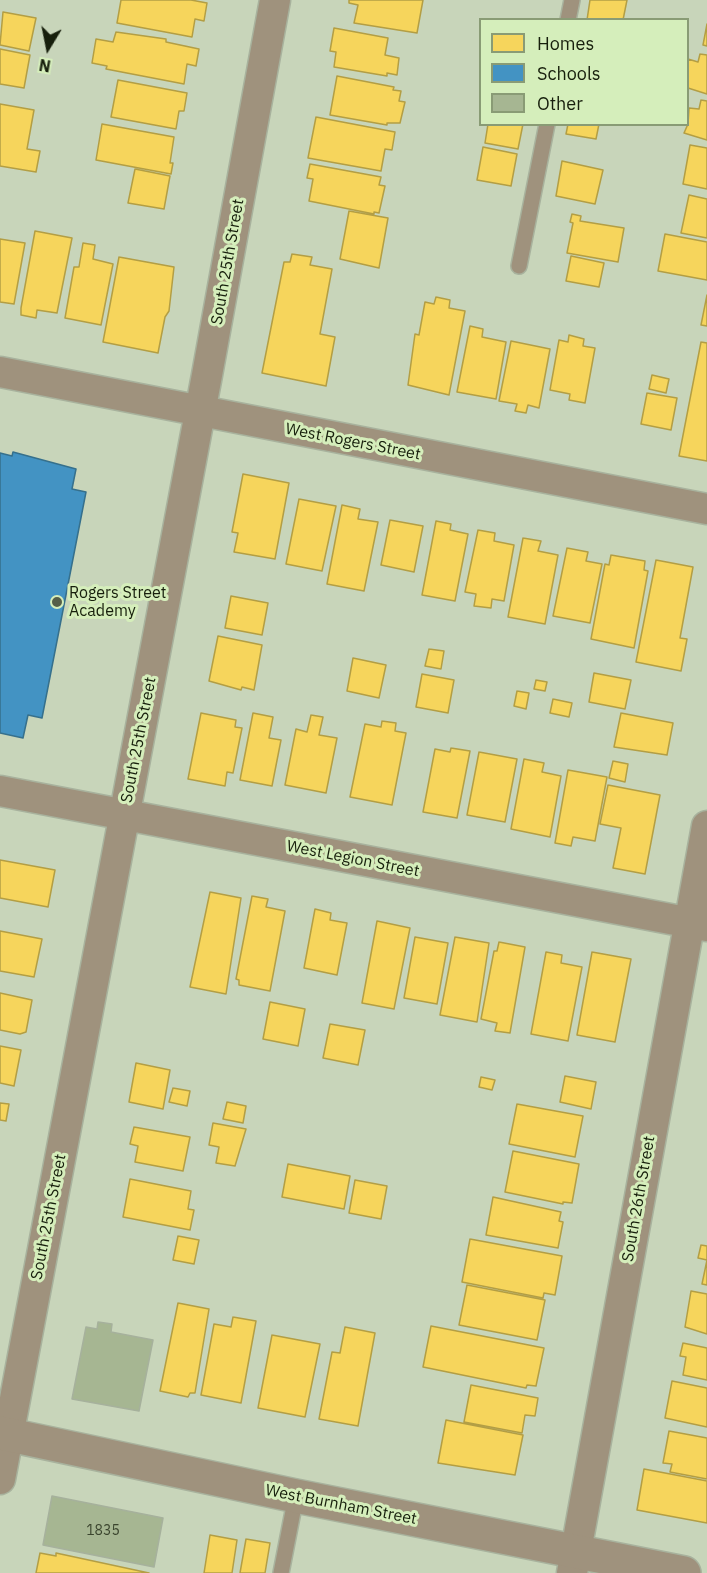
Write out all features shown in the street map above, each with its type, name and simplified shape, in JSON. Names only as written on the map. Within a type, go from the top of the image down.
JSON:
[{"type":"street","name":"South 25th Street","points":[[0,1479],[4,1434],[124,816],[275,0]]},
{"type":"street","name":"West Rogers Street","points":[[0,372],[200,413],[707,509]]},
{"type":"street","name":"West Legion Street","points":[[0,790],[124,816],[698,924]]},
{"type":"street","name":"South 26th Street","points":[[574,1562],[698,924],[707,826]]},
{"type":"street","name":"West Burnham Street","points":[[4,1434],[296,1496],[574,1562],[684,1573]]},
{"type":"lane","points":[[568,18],[572,0]]},
{"type":"lane","points":[[519,266],[547,126]]},
{"type":"lane","points":[[281,1573],[296,1496]]},
{"type":"building: Homes","points":[[121,0],[191,0],[207,3],[204,21],[195,19],[192,37],[117,23]]},
{"type":"building: Homes","points":[[349,0],[423,0],[417,33],[354,23],[358,5],[349,3]]},
{"type":"building: Homes","points":[[590,0],[627,0],[623,18],[587,18]]},
{"type":"building: Homes","points":[[3,12],[36,18],[29,51],[0,45]]},
{"type":"building: Homes","points":[[707,24],[707,46],[703,45]]},
{"type":"building: Homes","points":[[334,28],[388,38],[385,55],[399,58],[397,75],[387,73],[387,76],[334,67],[336,52],[330,51]]},
{"type":"building: Homes","points":[[116,32],[166,39],[166,42],[199,49],[196,66],[187,64],[184,84],[106,69],[107,66],[92,63],[96,39],[113,42]]},
{"type":"building: Homes","points":[[0,49],[30,55],[24,88],[0,84]]},
{"type":"building: Homes","points":[[700,54],[707,55],[707,94],[689,88],[689,59],[698,62]]},
{"type":"building: Homes","points":[[337,76],[394,87],[393,90],[401,91],[399,101],[405,102],[400,123],[387,123],[387,125],[330,115]]},
{"type":"building: Homes","points":[[118,80],[187,93],[184,111],[179,111],[176,129],[111,117]]},
{"type":"building: Homes","points":[[701,100],[707,101],[707,140],[684,133],[689,126],[689,108],[699,109]]},
{"type":"building: Homes","points":[[0,104],[34,110],[27,149],[40,151],[36,172],[0,166]]},
{"type":"building: Homes","points":[[316,117],[395,132],[392,150],[385,149],[381,171],[308,158]]},
{"type":"building: Homes","points":[[102,124],[174,137],[170,163],[173,163],[171,174],[96,160]]},
{"type":"building: Homes","points":[[488,126],[523,126],[518,149],[485,143]]},
{"type":"building: Homes","points":[[568,126],[599,126],[596,139],[566,134]]},
{"type":"building: Homes","points":[[690,145],[707,148],[707,189],[683,184]]},
{"type":"building: Homes","points":[[483,147],[517,154],[511,186],[477,180]]},
{"type":"building: Homes","points":[[562,161],[603,170],[595,204],[556,196]]},
{"type":"building: Homes","points":[[310,164],[381,177],[379,185],[385,186],[379,213],[374,212],[374,214],[309,201],[313,179],[307,178]]},
{"type":"building: Homes","points":[[135,169],[170,176],[164,209],[128,203]]},
{"type":"building: Homes","points":[[689,195],[707,199],[707,238],[681,233]]},
{"type":"building: Homes","points":[[349,211],[388,218],[379,268],[340,259]]},
{"type":"building: Homes","points":[[572,214],[581,216],[580,221],[624,228],[618,262],[567,253],[573,223],[570,222]]},
{"type":"building: Homes","points":[[35,231],[72,238],[57,313],[37,310],[36,318],[21,315]]},
{"type":"building: Homes","points":[[665,234],[707,242],[707,280],[658,271]]},
{"type":"building: Homes","points":[[0,239],[25,243],[14,304],[0,302]]},
{"type":"building: Homes","points":[[83,243],[95,245],[93,259],[113,264],[101,325],[65,318],[74,267],[79,267]]},
{"type":"building: Homes","points":[[292,254],[312,257],[310,265],[332,269],[320,334],[335,337],[326,386],[262,373],[284,262],[290,262]]},
{"type":"building: Homes","points":[[571,256],[604,263],[599,287],[566,281]]},
{"type":"building: Homes","points":[[119,257],[174,267],[169,311],[165,317],[158,353],[103,342]]},
{"type":"building: Homes","points":[[707,295],[707,326],[701,325]]},
{"type":"building: Homes","points":[[436,297],[450,300],[449,308],[465,311],[449,395],[408,385],[415,334],[419,335],[425,302],[434,304]]},
{"type":"building: Homes","points":[[470,326],[483,329],[482,337],[506,342],[496,399],[457,392]]},
{"type":"building: Homes","points":[[569,335],[584,339],[583,346],[595,348],[585,403],[569,400],[570,394],[550,390],[559,340],[568,342]]},
{"type":"building: Homes","points":[[511,341],[550,349],[539,408],[528,405],[526,413],[515,411],[517,404],[499,401]]},
{"type":"building: Homes","points":[[701,342],[707,343],[707,461],[679,456]]},
{"type":"building: Homes","points":[[652,375],[669,379],[666,393],[649,389]]},
{"type":"building: Homes","points":[[647,393],[677,398],[671,430],[641,424]]},
{"type":"building: Homes","points":[[243,474],[289,483],[275,559],[234,552],[238,533],[232,532]]},
{"type":"building: Homes","points":[[299,499],[336,506],[322,571],[286,564]]},
{"type":"building: Homes","points":[[342,505],[360,509],[358,519],[378,522],[364,591],[327,584]]},
{"type":"building: Homes","points":[[390,520],[423,526],[414,572],[381,565]]},
{"type":"building: Homes","points":[[436,521],[451,524],[450,530],[468,534],[455,601],[422,595]]},
{"type":"building: Homes","points":[[478,530],[495,533],[494,541],[514,545],[504,601],[492,599],[491,608],[474,606],[476,594],[465,592]]},
{"type":"building: Homes","points":[[523,538],[541,541],[538,551],[558,555],[545,624],[508,617]]},
{"type":"building: Homes","points":[[567,548],[588,552],[586,561],[602,564],[590,623],[553,616]]},
{"type":"building: Homes","points":[[611,555],[645,561],[644,570],[648,571],[634,648],[591,639],[605,564],[609,565]]},
{"type":"building: Homes","points":[[656,560],[693,567],[680,638],[687,639],[681,671],[636,662]]},
{"type":"building: Homes","points":[[231,596],[268,603],[262,635],[225,628]]},
{"type":"building: Homes","points":[[218,636],[262,645],[254,690],[242,687],[241,690],[209,681]]},
{"type":"building: Homes","points":[[429,649],[444,651],[441,669],[425,666]]},
{"type":"building: Homes","points":[[353,658],[386,665],[379,698],[347,691]]},
{"type":"building: Homes","points":[[594,673],[631,680],[625,709],[589,702]]},
{"type":"building: Homes","points":[[422,674],[454,680],[448,713],[416,707]]},
{"type":"building: Homes","points":[[536,680],[547,682],[545,691],[534,689]]},
{"type":"building: Homes","points":[[517,691],[529,693],[526,709],[514,706]]},
{"type":"building: Homes","points":[[553,699],[572,703],[569,717],[550,713]]},
{"type":"building: Homes","points":[[201,713],[236,720],[235,727],[242,728],[233,773],[227,772],[225,786],[188,779]]},
{"type":"building: Homes","points":[[253,713],[273,717],[269,738],[281,740],[272,786],[240,780]]},
{"type":"building: Homes","points":[[621,713],[673,723],[667,755],[614,747]]},
{"type":"building: Homes","points":[[311,715],[323,717],[319,735],[337,738],[326,793],[285,785],[296,729],[307,732]]},
{"type":"building: Homes","points":[[382,721],[396,723],[395,731],[406,733],[392,805],[350,797],[365,724],[381,727]]},
{"type":"building: Homes","points":[[451,748],[470,751],[457,818],[423,812],[435,749],[450,752]]},
{"type":"building: Homes","points":[[479,752],[517,759],[505,822],[467,815]]},
{"type":"building: Homes","points":[[524,759],[544,763],[542,772],[561,776],[550,837],[511,829]]},
{"type":"building: Homes","points":[[613,761],[628,764],[625,782],[609,778]]},
{"type":"building: Homes","points":[[568,770],[607,777],[595,841],[573,837],[571,846],[555,843]]},
{"type":"building: Homes","points":[[608,785],[660,795],[645,874],[613,868],[621,828],[600,824]]},
{"type":"building: Homes","points":[[0,860],[55,870],[48,907],[0,898]]},
{"type":"building: Homes","points":[[210,892],[241,898],[226,994],[190,987]]},
{"type":"building: Homes","points":[[252,896],[268,899],[266,907],[285,911],[270,991],[239,985],[239,980],[236,979]]},
{"type":"building: Homes","points":[[315,909],[331,913],[330,920],[347,923],[337,975],[304,968]]},
{"type":"building: Homes","points":[[377,921],[410,928],[394,1009],[362,1003]]},
{"type":"building: Homes","points":[[0,931],[42,939],[34,977],[0,971]]},
{"type":"building: Homes","points":[[415,937],[448,943],[437,1004],[404,998]]},
{"type":"building: Homes","points":[[455,937],[489,943],[477,1022],[440,1015]]},
{"type":"building: Homes","points":[[499,942],[525,947],[510,1033],[495,1031],[497,1023],[481,1019],[494,951],[497,951]]},
{"type":"building: Homes","points":[[546,952],[562,955],[561,963],[582,967],[568,1041],[531,1034]]},
{"type":"building: Homes","points":[[592,952],[631,959],[615,1042],[577,1035]]},
{"type":"building: Homes","points":[[0,993],[32,1000],[26,1032],[20,1034],[0,1030]]},
{"type":"building: Homes","points":[[270,1002],[305,1009],[298,1046],[263,1039]]},
{"type":"building: Homes","points":[[330,1024],[365,1030],[358,1065],[323,1058]]},
{"type":"building: Homes","points":[[0,1046],[21,1050],[14,1086],[0,1083]]},
{"type":"building: Homes","points":[[136,1063],[170,1070],[163,1109],[129,1102]]},
{"type":"building: Homes","points":[[565,1076],[596,1082],[591,1109],[560,1102]]},
{"type":"building: Homes","points":[[481,1077],[495,1080],[492,1090],[479,1087]]},
{"type":"building: Homes","points":[[173,1088],[190,1091],[187,1106],[169,1102]]},
{"type":"building: Homes","points":[[227,1102],[246,1106],[243,1123],[223,1119]]},
{"type":"building: Homes","points":[[0,1103],[9,1104],[6,1121],[0,1120]]},
{"type":"building: Homes","points":[[517,1104],[583,1116],[575,1157],[509,1144]]},
{"type":"building: Homes","points":[[213,1123],[246,1129],[235,1166],[216,1163],[219,1147],[209,1145]]},
{"type":"building: Homes","points":[[134,1127],[190,1137],[183,1171],[135,1162],[138,1146],[130,1144]]},
{"type":"building: Homes","points":[[513,1151],[579,1164],[572,1203],[563,1202],[563,1204],[505,1192]]},
{"type":"building: Homes","points":[[288,1164],[350,1176],[344,1209],[282,1197]]},
{"type":"building: Homes","points":[[130,1179],[191,1191],[188,1209],[194,1210],[190,1230],[123,1217]]},
{"type":"building: Homes","points":[[355,1180],[387,1186],[381,1219],[349,1213]]},
{"type":"building: Homes","points":[[493,1197],[561,1212],[559,1221],[563,1222],[558,1248],[486,1235]]},
{"type":"building: Homes","points":[[178,1236],[199,1240],[194,1264],[173,1260]]},
{"type":"building: Homes","points":[[470,1239],[562,1256],[555,1295],[544,1293],[543,1298],[462,1282]]},
{"type":"building: Homes","points":[[701,1245],[707,1246],[707,1260],[698,1258]]},
{"type":"building: Homes","points":[[707,1260],[707,1285],[702,1284]]},
{"type":"building: Homes","points":[[467,1285],[545,1300],[537,1340],[459,1325]]},
{"type":"building: Homes","points":[[691,1291],[707,1294],[707,1334],[685,1327]]},
{"type":"building: Homes","points":[[178,1303],[209,1309],[195,1393],[190,1393],[188,1397],[160,1391]]},
{"type":"building: Homes","points":[[233,1317],[256,1321],[241,1403],[201,1395],[214,1324],[231,1327]]},
{"type":"building: Homes","points":[[431,1326],[544,1348],[536,1386],[527,1385],[526,1388],[423,1367]]},
{"type":"building: Homes","points":[[345,1327],[375,1333],[358,1426],[319,1419],[332,1352],[340,1353]]},
{"type":"building: Homes","points":[[272,1335],[320,1344],[305,1417],[258,1408]]},
{"type":"building: Homes","points":[[683,1343],[707,1348],[707,1380],[683,1375],[686,1357],[680,1356]]},
{"type":"building: Homes","points":[[672,1381],[707,1388],[707,1427],[665,1418]]},
{"type":"building: Homes","points":[[471,1385],[538,1398],[535,1416],[525,1415],[522,1433],[464,1422]]},
{"type":"building: Homes","points":[[446,1420],[523,1435],[515,1475],[438,1463]]},
{"type":"building: Homes","points":[[669,1431],[707,1438],[707,1479],[670,1472],[672,1464],[663,1463]]},
{"type":"building: Homes","points":[[644,1469],[707,1481],[707,1523],[637,1510]]},
{"type":"building: Homes","points":[[210,1535],[237,1540],[232,1573],[204,1573]]},
{"type":"building: Homes","points":[[246,1539],[270,1543],[265,1573],[240,1573]]},
{"type":"building: Homes","points":[[40,1553],[56,1556],[56,1553],[149,1573],[36,1573]]},
{"type":"building: Schools","points":[[13,452],[76,469],[72,489],[86,492],[42,718],[28,715],[23,738],[0,733],[0,453],[12,456]]},
{"type":"building: Other","points":[[98,1322],[112,1324],[111,1332],[153,1340],[139,1411],[72,1399],[86,1327],[97,1329]]},
{"type":"building: Other","points":[[52,1496],[163,1518],[154,1567],[43,1545]]},
{"type":"place","name":"Rogers Street Academy","points":[[57,602]]}]
